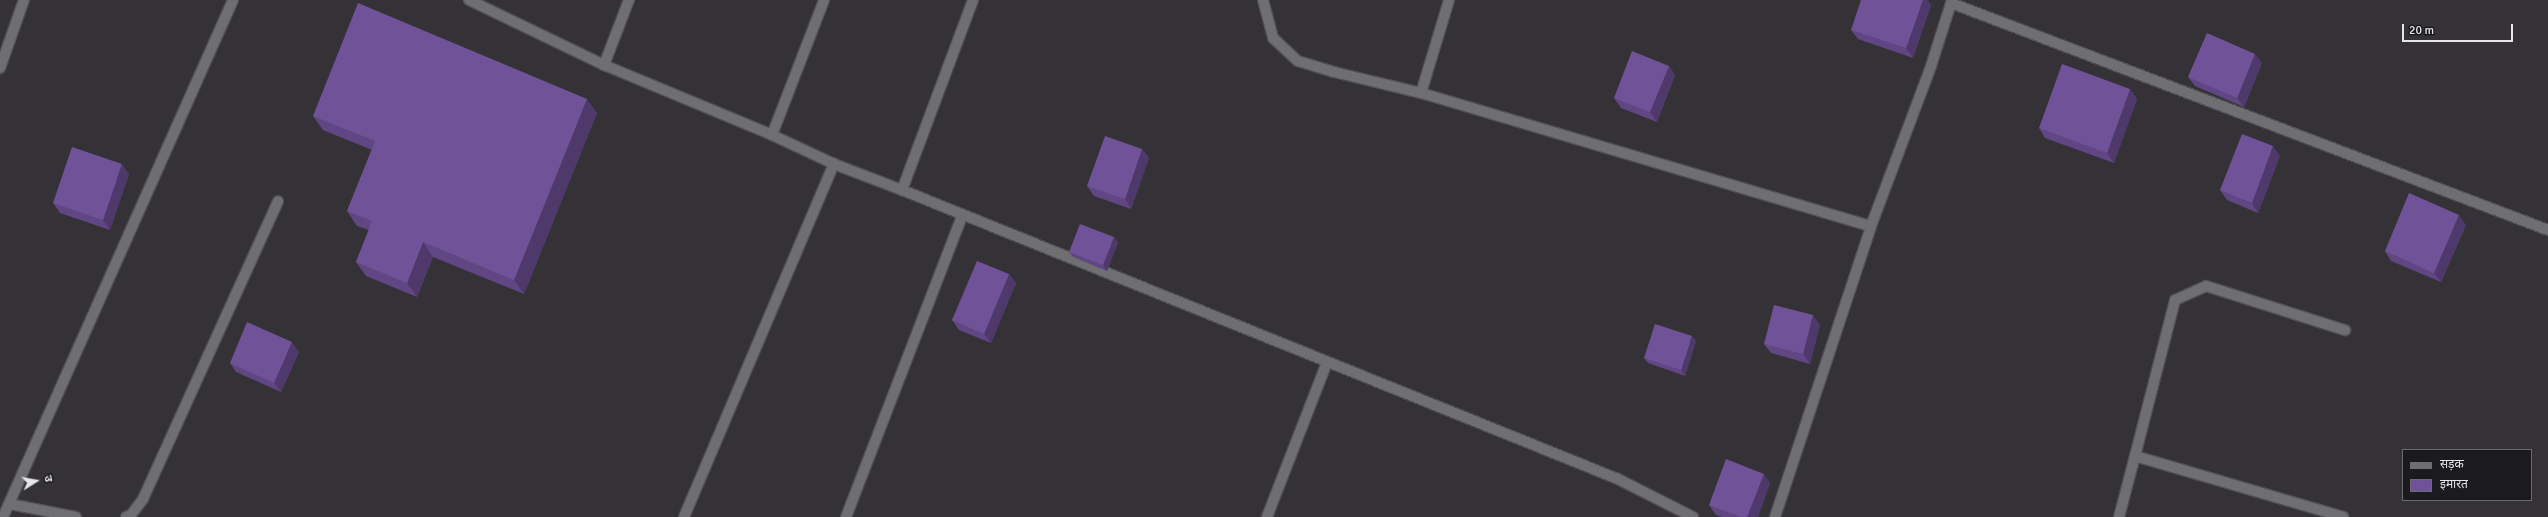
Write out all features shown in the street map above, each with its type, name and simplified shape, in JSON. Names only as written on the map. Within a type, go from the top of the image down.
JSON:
[{"type":"street","points":[[0,68],[24,0]]},
{"type":"street","points":[[4,517],[233,0]]},
{"type":"street","points":[[469,0],[481,2],[604,65],[772,135],[834,164],[902,190],[962,216],[1618,479],[1693,517]]},
{"type":"street","points":[[604,65],[629,0]]},
{"type":"street","points":[[772,135],[824,0]]},
{"type":"street","points":[[902,190],[973,0]]},
{"type":"street","points":[[1263,0],[1273,38],[1298,61],[1334,72],[1421,93],[1871,226]]},
{"type":"street","points":[[1421,93],[1448,0]]},
{"type":"street","points":[[1775,517],[1871,226],[1931,66],[1952,2],[2548,230]]},
{"type":"street","points":[[684,517],[834,164]]},
{"type":"street","points":[[126,517],[130,515],[142,500],[278,201]]},
{"type":"street","points":[[846,517],[962,216]]},
{"type":"street","points":[[2120,517],[2175,300],[2206,286],[2345,330]]},
{"type":"street","points":[[1266,517],[1327,362]]},
{"type":"street","points":[[2135,456],[2343,517]]},
{"type":"street","points":[[10,504],[76,517]]},
{"type":"building","points":[[1861,0],[1923,0],[1906,48],[1851,30]]},
{"type":"building","points":[[358,3],[587,99],[514,280],[423,242],[407,283],[356,262],[372,221],[347,211],[375,141],[313,116]]},
{"type":"building","points":[[2207,33],[2255,54],[2237,98],[2188,77]]},
{"type":"building","points":[[1632,51],[1669,66],[1650,112],[1614,98]]},
{"type":"building","points":[[2062,64],[2130,89],[2107,153],[2039,128]]},
{"type":"building","points":[[2242,134],[2273,146],[2252,203],[2220,190]]},
{"type":"building","points":[[1105,136],[1142,149],[1125,199],[1087,186]]},
{"type":"building","points":[[72,147],[122,164],[103,220],[53,203]]},
{"type":"building","points":[[2409,193],[2459,215],[2434,273],[2385,251]]},
{"type":"building","points":[[1080,224],[1114,237],[1103,265],[1069,252]]},
{"type":"building","points":[[977,261],[1009,274],[984,334],[952,320]]},
{"type":"building","points":[[1774,305],[1813,315],[1803,354],[1764,344]]},
{"type":"building","points":[[247,322],[292,342],[274,383],[230,363]]},
{"type":"building","points":[[1655,324],[1692,336],[1681,370],[1644,358]]},
{"type":"building","points":[[1726,459],[1764,474],[1747,517],[1741,517],[1709,505]]}]
